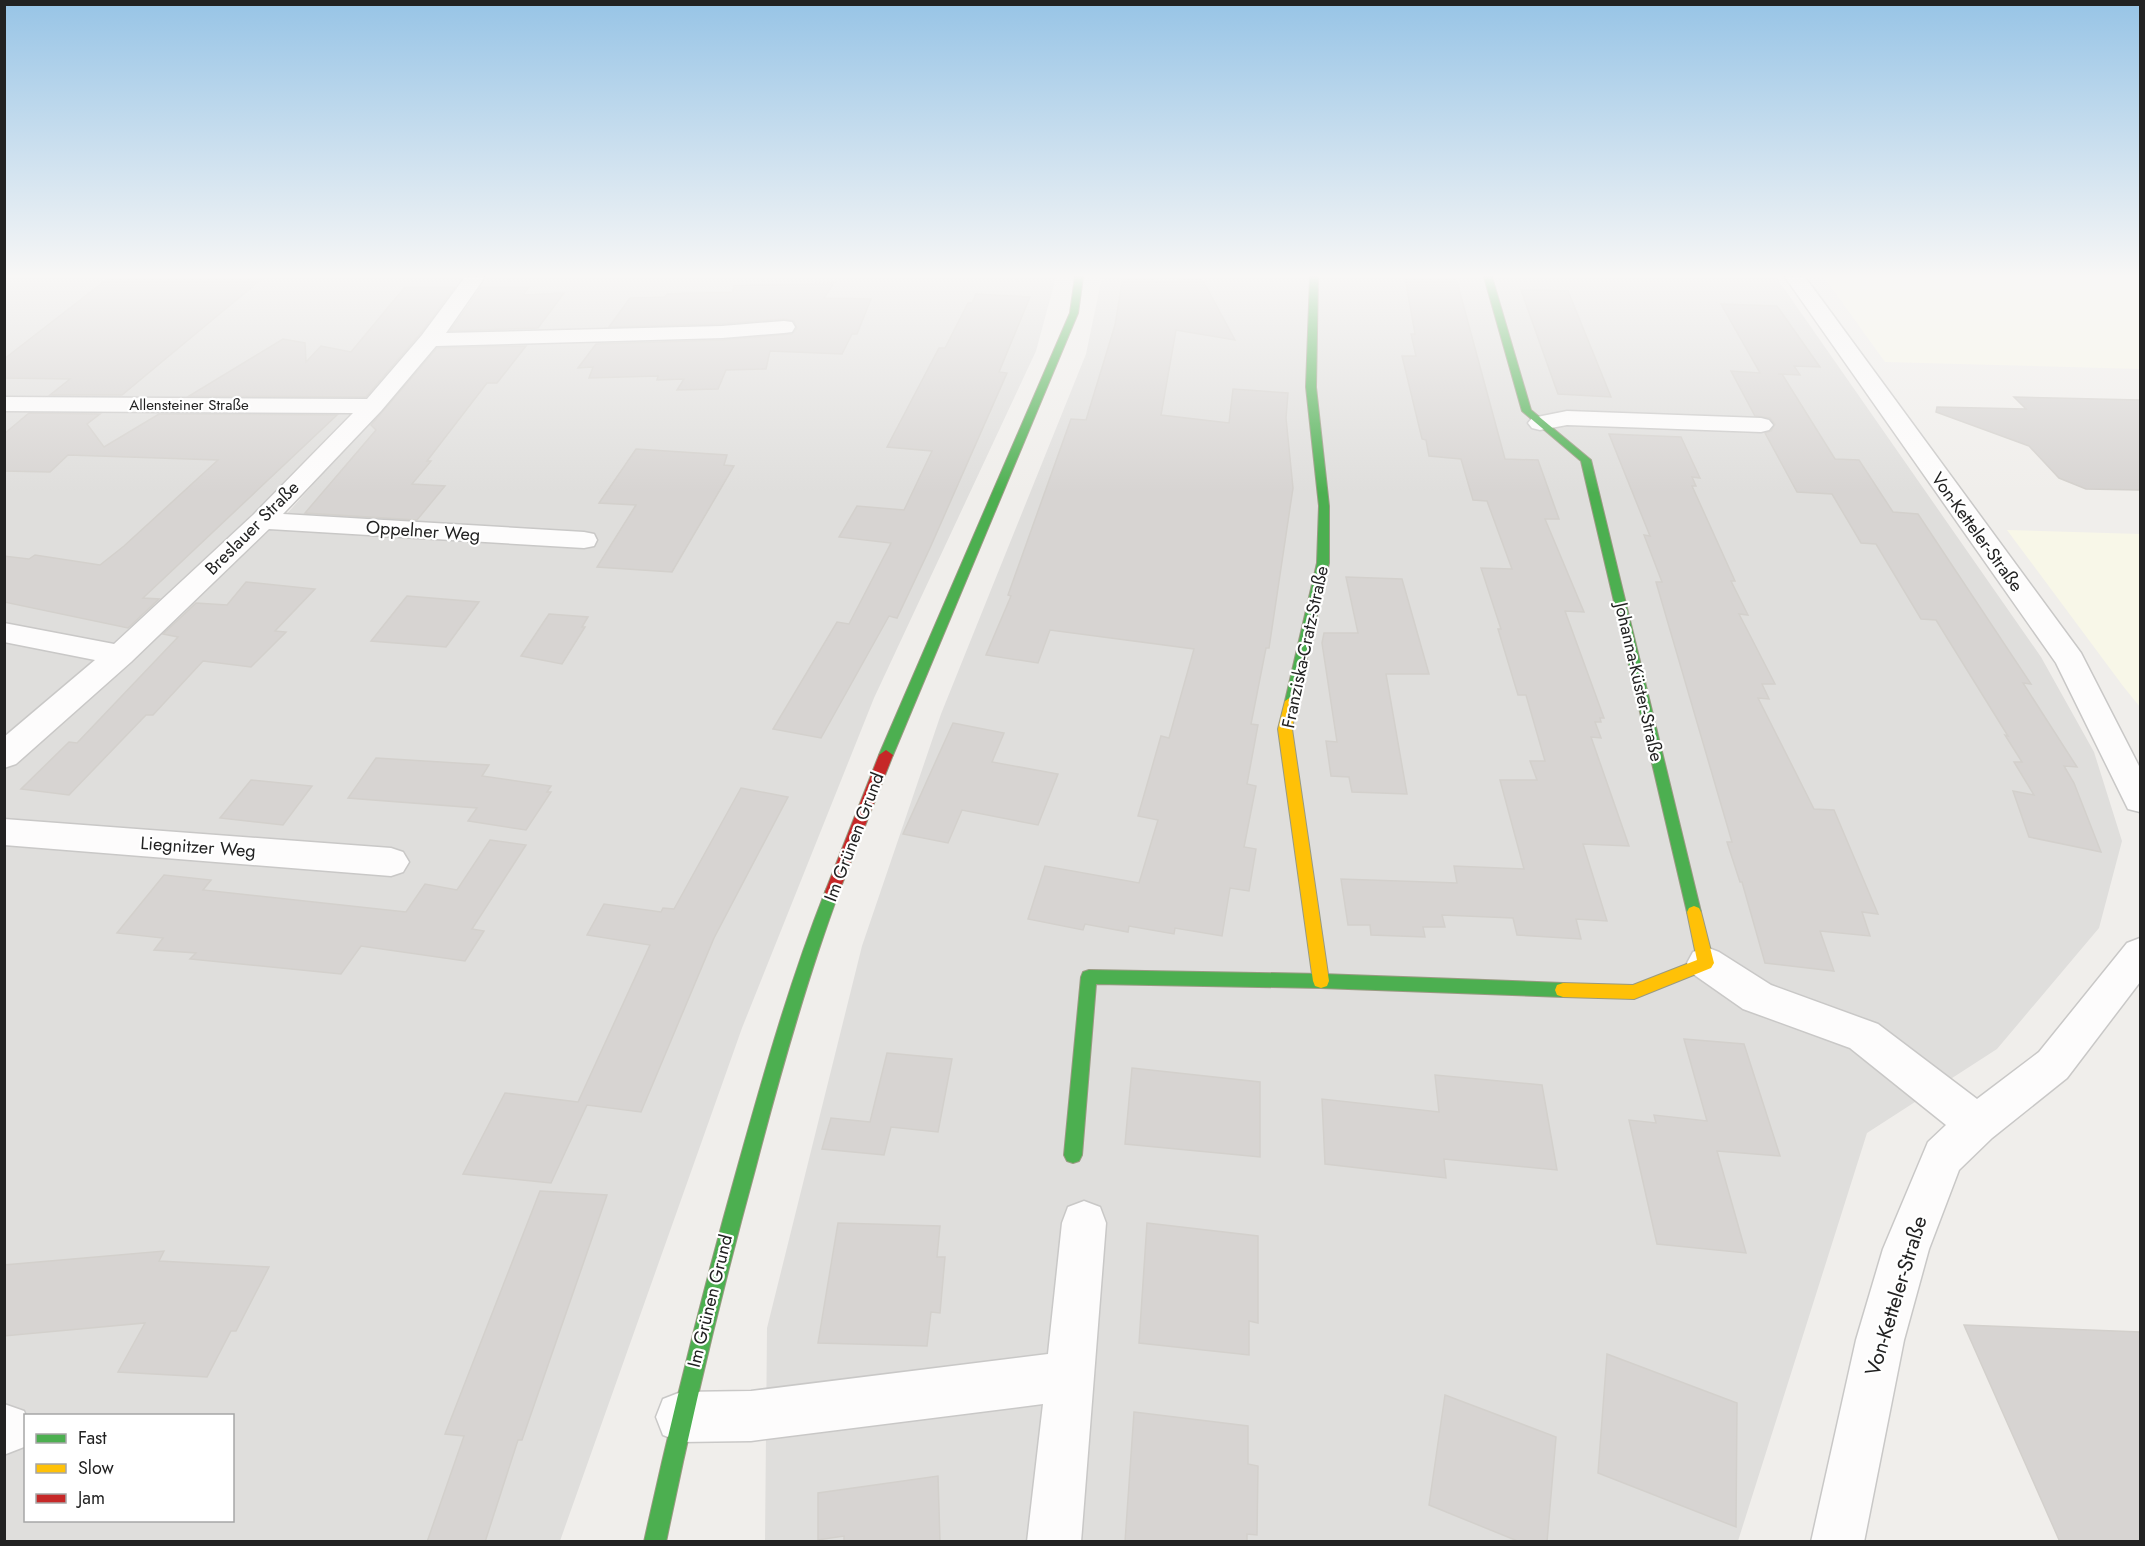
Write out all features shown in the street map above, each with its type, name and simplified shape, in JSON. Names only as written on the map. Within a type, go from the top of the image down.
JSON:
[{"type":"street","name":"Breslauer Straße","points":[[4,756],[120,656],[262,521],[373,406],[422,349]]},
{"type":"street","name":"Im Grünen Grund","points":[[655,1542],[681,1417],[746,1165],[820,922],[908,701],[1002,487],[1059,349]]},
{"type":"street","name":"Franziska-Cratz-Straße","points":[[1312,349],[1311,387],[1324,506],[1323,563],[1285,729],[1321,981]]},
{"type":"street","name":"Johanna-Küster-Straße","points":[[1509,349],[1527,411],[1586,460],[1706,963]]},
{"type":"street","name":"Von-Ketteler-Straße","points":[[1847,349],[2070,660],[2140,800]]},
{"type":"street","name":"Allensteiner Straße","points":[[4,404],[373,406]]},
{"type":"street","points":[[1540,423],[1567,418],[1761,425]]},
{"type":"street","name":"Oppelner Weg","points":[[262,521],[584,540]]},
{"type":"street","points":[[4,632],[120,656]]},
{"type":"street","name":"Liegnitzer Weg","points":[[4,832],[391,862]]},
{"type":"street","name":"Von-Ketteler-Straße","points":[[1838,1542],[1870,1384],[1906,1249],[1943,1157],[1977,1124],[2018,1095],[2053,1065],[2140,954]]},
{"type":"street","points":[[1073,1155],[1089,977],[1321,981],[1634,992],[1706,963],[1757,997],[1864,1036],[1977,1124]]},
{"type":"street","points":[[1054,1542],[1084,1224]]},
{"type":"street","points":[[681,1417],[751,1416],[1070,1376]]},
{"type":"shaded area","points":[[5,349],[408,349],[355,409],[246,520],[5,740]]},
{"type":"shaded area","points":[[434,349],[1037,349],[874,698],[742,1028],[560,1541],[5,1541],[4,769],[133,658],[284,517]]},
{"type":"shaded area","points":[[1087,349],[1826,349],[2041,657],[2094,752],[2122,841],[2099,928],[1997,1049],[1867,1133],[1738,1541],[765,1542],[767,1328],[862,946],[941,714]]},
{"type":"shaded area","points":[[1876,349],[2140,349],[2140,369],[1885,362]]},
{"type":"shaded area","points":[[2007,530],[2140,534],[2140,707],[2123,686]]},
{"type":"building","points":[[17,349],[177,349],[122,395],[50,395],[70,379],[4,378],[4,359]]},
{"type":"building","points":[[266,349],[305,349],[306,362],[318,349],[351,352],[353,349],[407,349],[366,397],[189,396]]},
{"type":"building","points":[[436,349],[524,349],[497,383],[487,383],[412,484],[445,486],[417,520],[305,513],[376,430],[371,425]]},
{"type":"building","points":[[592,349],[844,349],[842,354],[770,351],[766,369],[726,370],[718,389],[677,390],[684,379],[657,380],[658,376],[589,378],[593,367],[578,368]]},
{"type":"building","points":[[938,349],[1008,349],[999,372],[1007,373],[897,618],[889,616],[821,738],[773,729],[837,622],[849,624],[891,543],[839,537],[857,506],[904,510],[932,451],[887,447]]},
{"type":"building","points":[[1108,349],[1173,349],[1161,415],[1229,423],[1233,389],[1288,393],[1286,418],[1293,488],[1269,648],[1266,648],[1251,724],[1258,725],[1247,784],[1256,786],[1244,847],[1256,849],[1249,891],[1230,888],[1222,936],[1175,928],[1174,934],[1129,926],[1128,932],[1085,924],[1083,930],[1028,919],[1045,866],[1139,883],[1158,820],[1138,816],[1161,736],[1169,738],[1194,649],[1050,630],[1038,663],[986,655],[1011,596],[1008,595],[1071,419],[1086,420]]},
{"type":"building","points":[[1414,349],[1475,349],[1505,459],[1538,460],[1559,519],[1545,519],[1584,612],[1565,611],[1604,718],[1600,718],[1601,722],[1595,722],[1601,738],[1591,737],[1629,846],[1583,844],[1607,921],[1576,919],[1581,939],[1517,935],[1513,918],[1442,915],[1445,927],[1423,927],[1425,937],[1371,935],[1370,925],[1348,925],[1341,879],[1457,883],[1454,866],[1524,869],[1500,780],[1537,780],[1530,761],[1545,761],[1526,695],[1518,695],[1498,629],[1501,629],[1481,568],[1512,569],[1487,501],[1473,500],[1461,459],[1429,456],[1426,440],[1422,439],[1402,356],[1416,356]]},
{"type":"building","points":[[1542,349],[1592,349],[1611,397],[1558,394]]},
{"type":"building","points":[[1747,349],[1807,349],[1820,367],[1794,366],[1800,375],[1782,374],[1835,459],[1859,460],[1893,512],[1918,514],[2031,684],[2023,683],[2077,767],[2064,766],[2074,783],[2101,852],[2029,837],[2013,791],[2034,795],[2014,762],[2022,762],[2005,735],[2008,736],[1936,620],[1921,619],[1876,544],[1861,543],[1832,494],[1797,492],[1765,433],[1771,431],[1775,424],[1770,418],[1755,416],[1731,371],[1760,373]]},
{"type":"building","points":[[2014,397],[2140,400],[2140,490],[2086,489],[2059,478],[2029,446],[1936,412],[1937,407],[2026,409]]},
{"type":"building","points":[[29,413],[100,414],[87,424],[104,447],[159,414],[337,415],[143,598],[159,599],[128,628],[4,602],[4,556],[29,559],[35,555],[100,565],[218,460],[68,455],[50,472],[4,471],[4,434]]},
{"type":"building","points":[[1609,434],[1681,437],[1700,478],[1692,477],[1696,486],[1692,486],[1735,581],[1731,581],[1748,615],[1739,614],[1775,684],[1762,684],[1769,699],[1758,698],[1814,809],[1834,810],[1878,914],[1862,912],[1870,936],[1820,931],[1834,971],[1765,963],[1742,882],[1740,882],[1727,842],[1732,842],[1656,582],[1662,582],[1644,535],[1650,536]]},
{"type":"building","points":[[636,449],[727,455],[724,465],[734,466],[672,572],[597,567],[636,505],[599,503]]},
{"type":"building","points":[[1346,577],[1402,579],[1429,674],[1386,674],[1407,794],[1352,792],[1349,777],[1331,776],[1326,741],[1337,742],[1322,643],[1324,633],[1358,633]]},
{"type":"building","points":[[246,582],[315,589],[275,631],[286,632],[251,667],[203,661],[153,715],[146,715],[69,795],[21,789],[69,742],[77,743],[178,637],[163,634],[196,603],[227,605]]},
{"type":"building","points":[[407,596],[479,602],[446,647],[371,641]]},
{"type":"building","points":[[549,614],[588,617],[582,627],[585,627],[562,664],[521,656]]},
{"type":"building","points":[[953,723],[1004,733],[992,762],[1058,774],[1038,825],[962,810],[948,843],[903,834]]},
{"type":"building","points":[[376,758],[489,765],[482,776],[551,786],[547,792],[551,792],[526,830],[468,821],[477,808],[348,798]]},
{"type":"building","points":[[251,780],[312,786],[283,825],[220,818]]},
{"type":"building","points":[[741,788],[788,797],[714,938],[641,1112],[587,1105],[551,1183],[463,1174],[505,1093],[578,1102],[650,945],[587,935],[604,904],[661,912],[663,908],[674,909]]},
{"type":"building","points":[[490,840],[526,845],[472,929],[484,931],[465,961],[361,946],[341,974],[190,959],[196,953],[154,950],[163,938],[117,933],[164,875],[211,880],[203,890],[406,912],[425,884],[457,890]]},
{"type":"building","points":[[1684,1039],[1744,1044],[1780,1156],[1717,1151],[1746,1253],[1657,1244],[1629,1120],[1656,1123],[1654,1115],[1707,1121]]},
{"type":"building","points":[[887,1053],[952,1059],[938,1132],[891,1127],[884,1155],[822,1149],[831,1118],[870,1122]]},
{"type":"building","points":[[1132,1068],[1260,1082],[1260,1157],[1125,1144]]},
{"type":"building","points":[[1435,1075],[1542,1085],[1557,1170],[1444,1159],[1446,1178],[1325,1164],[1322,1099],[1439,1112]]},
{"type":"building","points":[[540,1191],[607,1195],[522,1440],[518,1440],[485,1542],[427,1542],[464,1436],[445,1434]]},
{"type":"building","points":[[838,1223],[940,1226],[937,1257],[945,1257],[940,1313],[931,1312],[927,1346],[818,1343]]},
{"type":"building","points":[[1147,1223],[1258,1236],[1258,1323],[1249,1321],[1249,1355],[1139,1343]]},
{"type":"building","points":[[164,1251],[159,1261],[269,1267],[236,1331],[231,1331],[207,1377],[118,1372],[145,1323],[4,1336],[4,1265]]},
{"type":"building","points":[[1964,1325],[2140,1332],[2140,1542],[2060,1542]]},
{"type":"building","points":[[1607,1354],[1737,1403],[1736,1527],[1598,1473]]},
{"type":"building","points":[[1445,1395],[1556,1437],[1547,1542],[1520,1542],[1429,1505]]},
{"type":"building","points":[[1134,1412],[1248,1426],[1248,1464],[1258,1466],[1257,1535],[1247,1534],[1247,1542],[1125,1542]]},
{"type":"building","points":[[938,1476],[940,1542],[844,1542],[844,1536],[818,1540],[818,1493]]},
{"type":"traffic: fast","points":[[886,755],[1059,349]]},
{"type":"traffic: fast","points":[[1291,701],[1323,563],[1324,506],[1311,387],[1312,349]]},
{"type":"traffic: fast","points":[[1509,349],[1527,411],[1586,460],[1694,912]]},
{"type":"traffic: fast","points":[[655,1542],[689,1390],[740,1189],[790,1014],[832,892]]},
{"type":"traffic: fast","points":[[1073,1155],[1089,977],[1321,981],[1563,990]]},
{"type":"traffic: slow","points":[[1291,701],[1285,729],[1321,981]]},
{"type":"traffic: slow","points":[[1563,990],[1634,992],[1706,963],[1694,912]]},
{"type":"traffic: jam","points":[[832,892],[886,755]]}]
